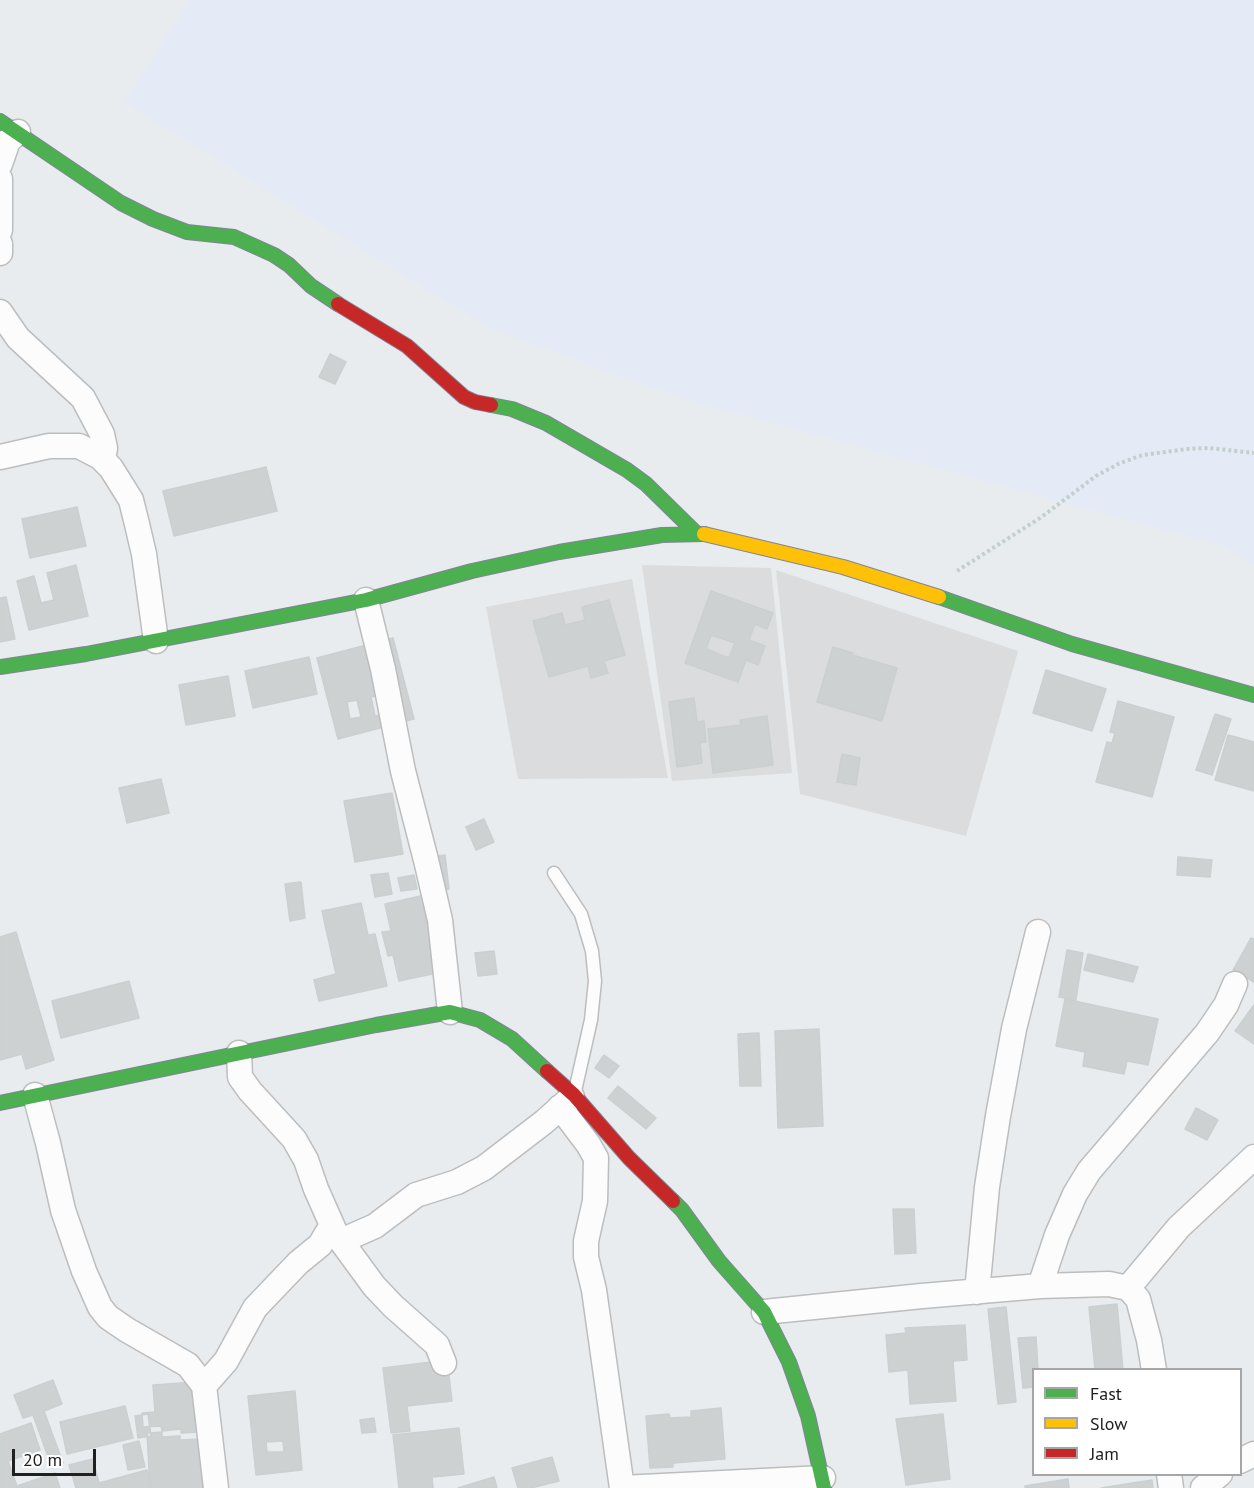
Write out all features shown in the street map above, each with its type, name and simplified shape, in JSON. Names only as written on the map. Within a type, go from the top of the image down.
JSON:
[{"type":"street","points":[[0,164],[8,141],[9,126]]},
{"type":"street","points":[[9,126],[121,203],[153,219],[187,232],[234,237],[274,255],[325,296],[407,346],[464,397],[475,402],[512,409],[546,423],[627,470],[646,484],[697,534]]},
{"type":"street","points":[[0,179],[0,230]]},
{"type":"street","points":[[0,244],[0,253]]},
{"type":"street","points":[[0,312],[18,338],[83,398],[102,434],[105,448],[103,460]]},
{"type":"street","points":[[0,457],[49,446],[78,446],[88,449],[111,468],[131,500],[144,554],[156,641]]},
{"type":"street","points":[[0,667],[86,654],[366,600],[472,571],[559,552],[662,535],[707,534],[794,554],[921,590],[1072,644],[1254,695]]},
{"type":"street","points":[[366,600],[383,669],[403,771],[440,920],[450,1012]]},
{"type":"street","points":[[977,1292],[987,1187],[998,1116],[1014,1029],[1038,932]]},
{"type":"street","points":[[1040,1287],[1057,1235],[1075,1194],[1089,1171],[1207,1033],[1226,1005],[1235,984]]},
{"type":"street","points":[[0,1103],[450,1012],[480,1020],[512,1039],[567,1101],[682,1210],[719,1261],[764,1312],[789,1362],[808,1416],[824,1483],[622,1488],[594,1290],[586,1257],[586,1241],[595,1201],[596,1158],[567,1101]]},
{"type":"street","points":[[239,1053],[240,1077],[294,1139],[306,1160],[336,1233],[374,1286],[437,1345],[444,1363]]},
{"type":"street","points":[[35,1095],[63,1210],[84,1271],[100,1307],[116,1323],[188,1365],[204,1386],[216,1488]]},
{"type":"street","points":[[204,1386],[226,1361],[255,1308],[298,1263],[320,1245],[336,1233],[375,1226],[416,1196],[456,1182],[484,1168],[567,1101]]},
{"type":"street","points":[[1128,1288],[1179,1227],[1254,1157]]},
{"type":"street","points":[[764,1312],[977,1292],[1109,1284],[1128,1288],[1138,1299],[1154,1368]]},
{"type":"street","points":[[1203,1488],[1218,1476]]},
{"type":"lane","points":[[554,873],[581,914],[592,951],[595,981],[591,1020],[567,1101]]},
{"type":"path","points":[[921,590],[960,569],[1017,533],[1096,476],[1120,463],[1143,455],[1187,449],[1209,448],[1254,453]]},
{"type":"shaded area","points":[[190,0],[1254,0],[1254,565],[1223,546],[684,399],[490,329],[124,102]]},
{"type":"shaded area","points":[[642,565],[771,568],[792,773],[672,781]]},
{"type":"shaded area","points":[[776,570],[1018,651],[966,836],[800,794]]},
{"type":"shaded area","points":[[632,579],[668,778],[518,779],[486,607]]},
{"type":"building","points":[[330,354],[346,362],[335,384],[319,377]]},
{"type":"building","points":[[266,467],[277,511],[174,536],[163,491]]},
{"type":"building","points":[[77,507],[86,546],[30,558],[22,519]]},
{"type":"building","points":[[76,565],[88,616],[29,630],[17,581],[34,576],[41,603],[54,600],[47,573]]},
{"type":"building","points":[[711,591],[773,613],[767,629],[755,624],[749,640],[765,646],[758,665],[746,660],[738,682],[685,663]],"holes":[[[711,635],[735,643],[729,658],[706,649]]]},
{"type":"building","points":[[6,597],[15,639],[0,642],[0,598]]},
{"type":"building","points":[[609,600],[625,655],[604,661],[608,673],[591,678],[588,666],[549,677],[533,621],[562,613],[565,625],[585,620],[582,607]]},
{"type":"building","points":[[393,638],[414,719],[338,739],[317,658]],"holes":[[[381,695],[385,714],[375,716],[371,697]],[[357,700],[361,717],[350,719],[347,702]]]},
{"type":"building","points":[[833,647],[897,668],[882,721],[817,702]]},
{"type":"building","points":[[309,657],[317,694],[253,708],[245,671]]},
{"type":"building","points":[[1046,670],[1106,689],[1092,731],[1033,713]]},
{"type":"building","points":[[228,676],[235,716],[186,725],[179,685]]},
{"type":"building","points":[[694,698],[697,722],[704,721],[706,742],[700,743],[702,763],[677,767],[669,702]]},
{"type":"building","points":[[1118,701],[1174,717],[1152,797],[1096,782],[1107,742],[1112,743],[1115,733],[1110,732]]},
{"type":"building","points":[[1215,714],[1231,719],[1212,775],[1196,770]]},
{"type":"building","points":[[767,716],[773,765],[713,773],[708,729],[741,725],[740,720]]},
{"type":"building","points":[[1228,735],[1254,742],[1254,791],[1215,780]]},
{"type":"building","points":[[842,754],[860,758],[856,785],[837,782]]},
{"type":"building","points":[[161,779],[169,813],[127,823],[119,788]]},
{"type":"building","points":[[392,793],[403,854],[355,862],[344,801]]},
{"type":"building","points":[[484,819],[494,842],[476,850],[466,827]]},
{"type":"building","points":[[445,855],[449,889],[428,892],[423,858]]},
{"type":"building","points":[[1178,857],[1212,860],[1210,877],[1177,875]]},
{"type":"building","points":[[388,873],[392,894],[375,897],[371,875]]},
{"type":"building","points":[[414,875],[417,889],[401,891],[398,878]]},
{"type":"building","points":[[301,882],[305,918],[290,921],[285,884]]},
{"type":"building","points":[[434,893],[446,971],[399,981],[393,955],[388,956],[382,932],[391,931],[385,904]]},
{"type":"building","points":[[361,903],[368,935],[375,934],[387,986],[319,1001],[314,980],[336,974],[322,911]]},
{"type":"building","points":[[16,932],[54,1060],[26,1069],[22,1054],[0,1060],[0,937]]},
{"type":"building","points":[[1251,938],[1254,939],[1254,982],[1233,970]]},
{"type":"building","points":[[1067,950],[1083,953],[1076,1000],[1059,997]]},
{"type":"building","points":[[494,951],[497,974],[478,976],[475,953]]},
{"type":"building","points":[[1088,954],[1138,967],[1133,982],[1084,970]]},
{"type":"building","points":[[129,981],[139,1018],[61,1038],[52,1001]]},
{"type":"building","points":[[1065,999],[1158,1019],[1148,1065],[1127,1061],[1124,1074],[1083,1066],[1085,1052],[1056,1046]]},
{"type":"building","points":[[1254,1005],[1254,1044],[1235,1031]]},
{"type":"building","points":[[819,1029],[823,1126],[778,1128],[775,1031]]},
{"type":"building","points":[[759,1033],[761,1086],[740,1086],[738,1034]]},
{"type":"building","points":[[604,1055],[619,1066],[609,1078],[595,1068]]},
{"type":"building","points":[[618,1086],[656,1118],[646,1129],[608,1098]]},
{"type":"building","points":[[1196,1108],[1218,1120],[1207,1140],[1185,1129]]},
{"type":"building","points":[[893,1209],[914,1209],[916,1253],[895,1254]]},
{"type":"building","points":[[1117,1304],[1123,1368],[1095,1368],[1089,1307]]},
{"type":"building","points":[[1006,1307],[1016,1402],[998,1404],[988,1309]]},
{"type":"building","points":[[965,1325],[967,1360],[953,1361],[956,1401],[910,1404],[908,1370],[889,1372],[886,1335],[906,1333],[905,1328]]},
{"type":"building","points":[[1036,1337],[1038,1368],[1032,1368],[1032,1387],[1023,1388],[1018,1338]]},
{"type":"building","points":[[447,1360],[452,1401],[407,1406],[410,1431],[391,1433],[383,1368]]},
{"type":"building","points":[[53,1380],[62,1404],[44,1411],[63,1463],[52,1468],[33,1415],[23,1418],[14,1395]]},
{"type":"building","points":[[196,1382],[199,1432],[181,1433],[181,1429],[162,1431],[161,1426],[143,1427],[142,1413],[155,1412],[153,1385]]},
{"type":"building","points":[[295,1391],[302,1470],[256,1475],[248,1396]],"holes":[[[283,1441],[284,1452],[267,1452],[266,1442]]]},
{"type":"building","points":[[125,1406],[133,1438],[67,1454],[60,1422]]},
{"type":"building","points":[[721,1408],[725,1459],[673,1463],[673,1467],[650,1468],[646,1416],[669,1414],[670,1418],[691,1417],[691,1411]]},
{"type":"building","points":[[148,1414],[151,1436],[138,1438],[135,1416]]},
{"type":"building","points":[[943,1414],[950,1479],[906,1485],[896,1419]]},
{"type":"building","points":[[374,1418],[376,1432],[362,1433],[360,1420]]},
{"type":"building","points":[[31,1423],[40,1450],[8,1461],[17,1486],[55,1473],[60,1488],[0,1488],[0,1434]]},
{"type":"building","points":[[459,1428],[464,1474],[432,1477],[433,1488],[399,1488],[393,1435]]},
{"type":"building","points":[[162,1432],[162,1437],[180,1436],[180,1440],[201,1439],[203,1488],[150,1488],[147,1433]]},
{"type":"building","points":[[139,1441],[145,1467],[128,1470],[123,1445]]},
{"type":"building","points":[[552,1457],[559,1481],[531,1488],[518,1488],[512,1468]]},
{"type":"building","points":[[93,1459],[99,1483],[147,1470],[152,1488],[76,1488],[69,1465]]},
{"type":"building","points":[[494,1477],[497,1488],[458,1488]]},
{"type":"building","points":[[1068,1479],[1069,1488],[1025,1488],[1025,1486]]},
{"type":"building","points":[[1152,1480],[1153,1488],[1101,1488]]},
{"type":"traffic: fast","points":[[0,121],[121,203],[187,232],[234,237],[274,255],[289,265],[311,286],[338,304]]},
{"type":"traffic: fast","points":[[491,405],[512,409],[546,423],[627,470],[646,484],[697,534]]},
{"type":"traffic: fast","points":[[0,667],[86,654],[366,600],[472,571],[559,552],[662,535],[704,534]]},
{"type":"traffic: fast","points":[[939,597],[1072,644],[1254,695]]},
{"type":"traffic: fast","points":[[0,1103],[376,1025],[450,1012],[480,1020],[512,1039],[547,1071]]},
{"type":"traffic: fast","points":[[673,1201],[719,1261],[764,1312],[789,1362],[808,1416],[824,1488]]},
{"type":"traffic: slow","points":[[704,534],[843,567],[939,597]]},
{"type":"traffic: jam","points":[[338,304],[407,346],[464,397],[491,405]]},
{"type":"traffic: jam","points":[[547,1071],[574,1095],[629,1158],[673,1201]]}]
